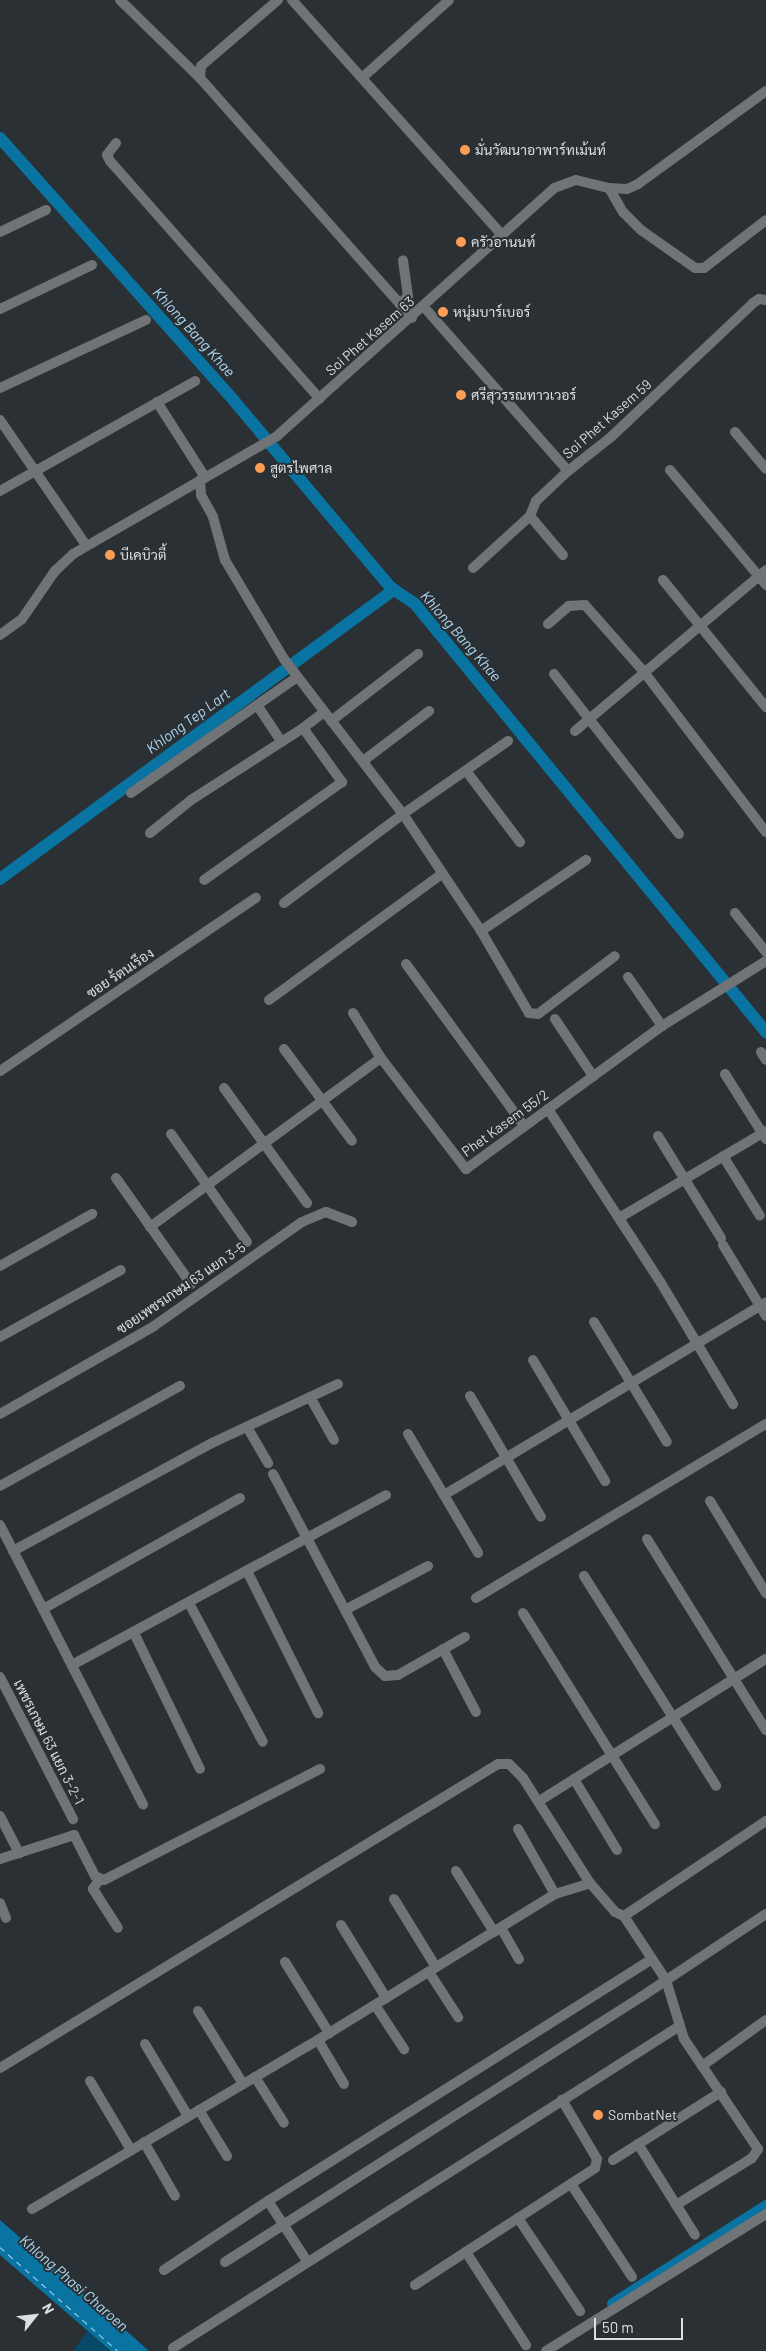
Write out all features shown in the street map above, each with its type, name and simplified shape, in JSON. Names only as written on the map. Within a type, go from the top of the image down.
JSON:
[{"type":"street","points":[[120,0],[200,78],[412,318]]},
{"type":"street","points":[[200,78],[202,66],[278,0]]},
{"type":"street","points":[[292,0],[364,78],[502,235]]},
{"type":"street","points":[[364,78],[449,0]]},
{"type":"street","name":"Soi Phet Kasem 63","points":[[0,635],[22,619],[62,563],[86,545],[277,436],[424,308],[554,188],[576,180],[609,188],[627,189],[651,177],[766,91]]},
{"type":"street","points":[[116,143],[108,150],[110,161],[320,399]]},
{"type":"street","points":[[609,188],[622,212],[682,261],[695,268],[704,268],[766,220]]},
{"type":"street","points":[[0,232],[46,210]]},
{"type":"street","points":[[400,304],[408,296],[403,260]]},
{"type":"street","points":[[0,309],[92,265]]},
{"type":"street","name":"Soi Phet Kasem 59","points":[[473,568],[530,516],[536,501],[568,471],[612,437],[753,303],[759,299],[766,300]]},
{"type":"street","points":[[424,308],[568,471]]},
{"type":"street","points":[[0,388],[146,320]]},
{"type":"street","points":[[0,491],[34,470],[195,381]]},
{"type":"street","points":[[157,402],[203,478],[202,495],[213,517],[225,560],[284,659],[403,814],[481,931],[531,1014],[538,1014],[615,956]]},
{"type":"street","points":[[0,420],[86,545]]},
{"type":"street","points":[[735,432],[766,469]]},
{"type":"street","points":[[670,470],[762,573],[766,585]]},
{"type":"street","points":[[530,516],[564,555]]},
{"type":"street","points":[[575,731],[762,573]]},
{"type":"street","points":[[663,580],[701,624],[766,707]]},
{"type":"street","points":[[548,624],[569,606],[585,605],[644,672],[766,832]]},
{"type":"street","points":[[331,721],[418,654]]},
{"type":"street","points":[[131,792],[256,705],[295,674]]},
{"type":"street","points":[[554,674],[679,834]]},
{"type":"street","points":[[256,705],[281,741]]},
{"type":"street","points":[[362,762],[429,711]]},
{"type":"street","points":[[150,833],[191,800],[304,728],[324,712]]},
{"type":"street","points":[[204,880],[342,782],[304,728]]},
{"type":"street","points":[[284,903],[403,814],[468,772],[508,741]]},
{"type":"street","points":[[468,772],[520,842]]},
{"type":"street","points":[[481,931],[586,860]]},
{"type":"street","points":[[269,1000],[443,874]]},
{"type":"street","name":"ซอย ร้ตนเรึอง","points":[[0,1071],[256,898]]},
{"type":"street","points":[[735,913],[766,952]]},
{"type":"street","name":"Phet Kasem 55/2","points":[[353,1013],[381,1058],[466,1169],[662,1026],[766,961]]},
{"type":"street","points":[[406,964],[524,1126]]},
{"type":"street","points":[[628,977],[662,1026]]},
{"type":"street","points":[[555,1019],[593,1076]]},
{"type":"street","points":[[284,1049],[352,1141]]},
{"type":"street","points":[[150,1227],[381,1058]]},
{"type":"street","points":[[619,1218],[723,1156],[765,1134],[725,1074]]},
{"type":"street","points":[[224,1088],[307,1203]]},
{"type":"street","points":[[548,1109],[619,1218],[733,1404]]},
{"type":"street","points":[[171,1134],[247,1242]]},
{"type":"street","points":[[658,1136],[763,1304],[766,1316]]},
{"type":"street","points":[[723,1156],[760,1216]]},
{"type":"street","points":[[116,1178],[191,1284]]},
{"type":"street","name":"ซอยเพชรเกษม 63 แยก 3-5","points":[[0,1414],[154,1326],[302,1222],[326,1212],[352,1222]]},
{"type":"street","points":[[0,1266],[92,1214]]},
{"type":"street","points":[[0,1337],[121,1270]]},
{"type":"street","points":[[444,1495],[763,1304]]},
{"type":"street","points":[[594,1322],[666,1442]]},
{"type":"street","points":[[533,1360],[605,1481]]},
{"type":"street","points":[[13,1551],[247,1427],[338,1384]]},
{"type":"street","points":[[0,1486],[180,1386]]},
{"type":"street","points":[[470,1396],[541,1517]]},
{"type":"street","points":[[310,1397],[334,1440]]},
{"type":"street","points":[[476,1598],[766,1424]]},
{"type":"street","points":[[247,1427],[268,1463]]},
{"type":"street","points":[[408,1434],[478,1553]]},
{"type":"street","points":[[273,1474],[375,1667],[385,1676],[398,1675],[465,1637]]},
{"type":"street","points":[[72,1666],[386,1495]]},
{"type":"street","points":[[43,1609],[240,1498]]},
{"type":"street","points":[[710,1501],[766,1594]]},
{"type":"street","points":[[0,1525],[143,1806]]},
{"type":"street","points":[[647,1539],[766,1730]]},
{"type":"street","points":[[346,1610],[428,1566]]},
{"type":"street","points":[[247,1571],[318,1713]]},
{"type":"street","points":[[584,1576],[716,1786]]},
{"type":"street","points":[[189,1603],[263,1742]]},
{"type":"street","points":[[523,1613],[655,1824]]},
{"type":"street","points":[[134,1633],[200,1769]]},
{"type":"street","points":[[443,1648],[476,1712]]},
{"type":"street","points":[[544,1798],[766,1659]]},
{"type":"street","name":"เพชรเกษม 63 แยก 3-2-1","points":[[0,1677],[73,1819]]},
{"type":"street","points":[[0,2068],[498,1764],[509,1764],[523,1778],[590,1883],[616,1912],[624,1916],[666,1980],[678,2027],[702,2066],[756,2143],[757,2154],[676,2205]]},
{"type":"street","points":[[99,1880],[104,1880],[320,1769]]},
{"type":"street","points":[[574,1779],[617,1850]]},
{"type":"street","points":[[0,1816],[19,1853]]},
{"type":"street","points":[[624,1916],[766,1821]]},
{"type":"street","points":[[518,1829],[555,1894]]},
{"type":"street","points":[[0,1859],[74,1835],[99,1880]]},
{"type":"street","points":[[456,1871],[519,1959]]},
{"type":"street","points":[[99,1880],[94,1889],[118,1928]]},
{"type":"street","points":[[32,2209],[318,2040],[555,1894],[590,1883]]},
{"type":"street","points":[[394,1899],[458,2017]]},
{"type":"street","points":[[0,1903],[6,1918]]},
{"type":"street","points":[[225,2262],[766,1914]]},
{"type":"street","points":[[341,1924],[386,1998]]},
{"type":"street","points":[[164,2270],[268,2201],[652,1959]]},
{"type":"street","points":[[285,1962],[329,2033]]},
{"type":"street","points":[[375,2004],[404,2049]]},
{"type":"street","points":[[198,2012],[243,2084]]},
{"type":"street","points":[[702,2066],[766,2020]]},
{"type":"street","points":[[173,2348],[678,2027]]},
{"type":"street","points":[[318,2040],[344,2084]]},
{"type":"street","points":[[144,2044],[188,2116]]},
{"type":"street","points":[[254,2078],[284,2123]]},
{"type":"street","points":[[90,2081],[132,2150]]},
{"type":"street","points":[[613,2160],[721,2092]]},
{"type":"street","points":[[415,2285],[571,2184],[597,2164],[562,2100]]},
{"type":"street","points":[[199,2110],[227,2156]]},
{"type":"street","points":[[144,2142],[175,2196]]},
{"type":"street","points":[[638,2144],[695,2235]]},
{"type":"street","points":[[571,2184],[632,2277]]},
{"type":"street","points":[[268,2201],[308,2261]]},
{"type":"street","points":[[546,2351],[766,2214]]},
{"type":"street","points":[[518,2218],[580,2312]]},
{"type":"street","points":[[466,2252],[526,2345]]},
{"type":"shaded area","points":[[0,2220],[149,2351],[111,2351],[0,2255]]},
{"type":"shaded area","points":[[87,2331],[111,2351],[73,2351]]},
{"type":"waterway","name":"Khlong Bang Khae","points":[[0,138],[235,402],[390,587],[415,604],[766,1032]]},
{"type":"waterway","name":"Khlong Tep Lart","points":[[0,879],[394,590]]},
{"type":"waterway","points":[[613,2304],[766,2206]]},
{"type":"ferry route","points":[[0,2247],[118,2351]]},
{"type":"place","name":"มั่นวัฒนาอาพาร์ทเม้นท์","points":[[465,150]]},
{"type":"place","name":"ครัวอานนท์","points":[[461,242]]},
{"type":"place","name":"หนุ่มบาร์เบอร์","points":[[443,312]]},
{"type":"place","name":"ศรีสุวรรณทาวเวอร์","points":[[461,395]]},
{"type":"place","name":"สูตรไพศาล","points":[[260,468]]},
{"type":"place","name":"บีเคบิวตี้","points":[[110,555]]},
{"type":"place","name":"SombatNet","points":[[598,2115]]},
{"type":"water label","name":"Khlong Phasi Charoen","points":[[74,2283]]}]
